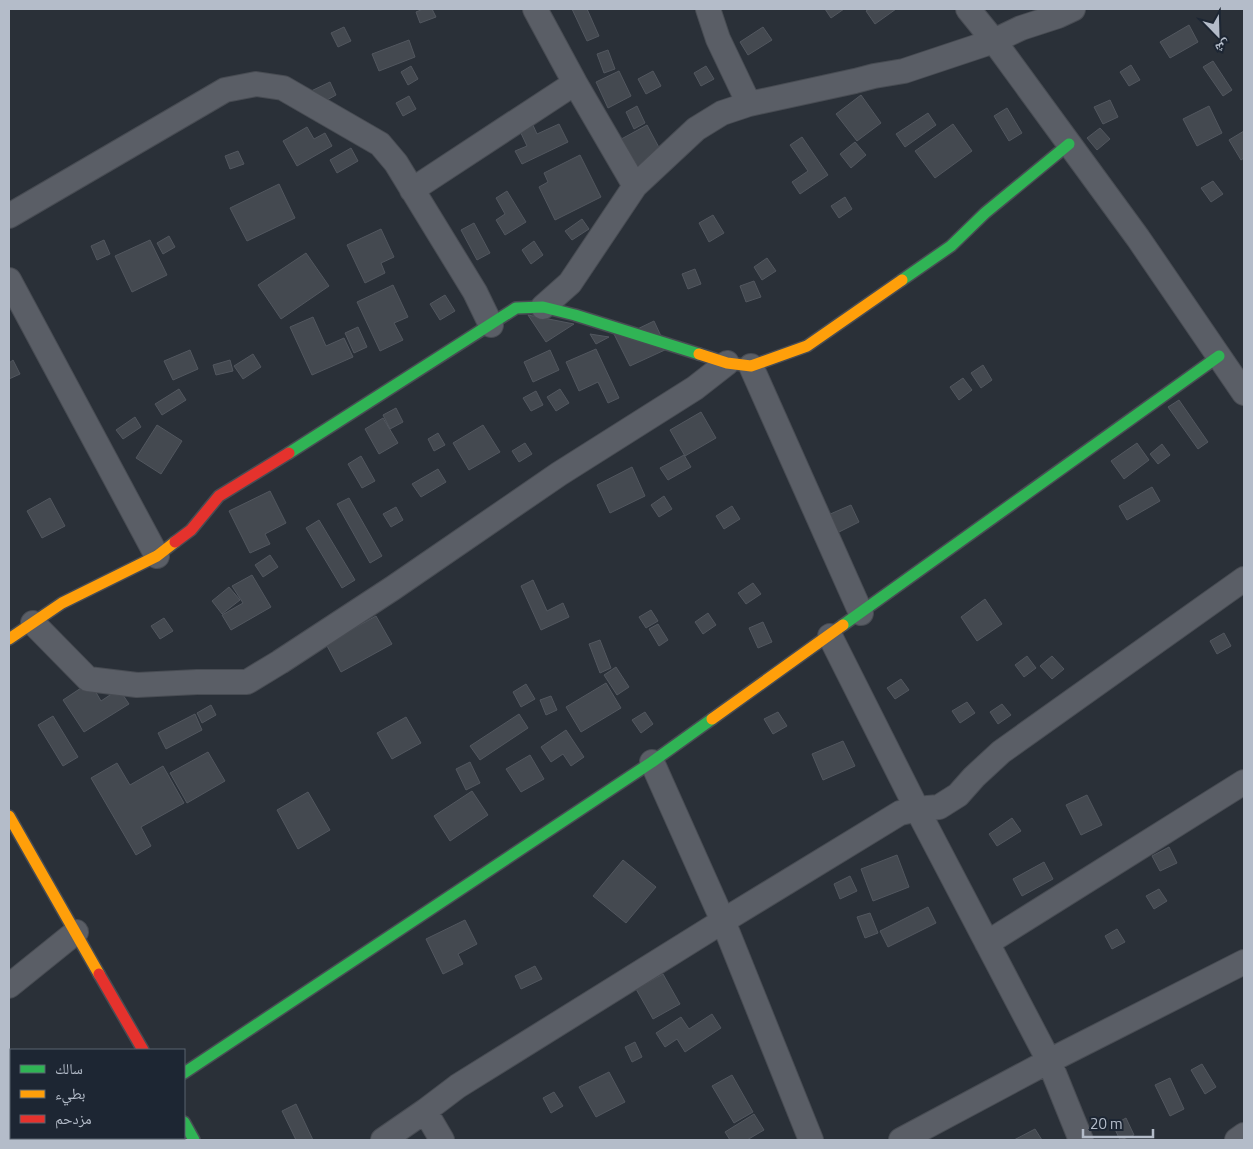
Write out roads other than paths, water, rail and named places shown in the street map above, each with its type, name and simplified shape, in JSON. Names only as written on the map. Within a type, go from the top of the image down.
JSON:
[{"type":"street","points":[[535,9],[575,84],[635,186]]},
{"type":"street","points":[[708,9],[718,38],[749,104]]},
{"type":"street","points":[[968,9],[994,41],[1138,238],[1244,393]]},
{"type":"street","points":[[543,307],[570,283],[635,186],[696,129],[722,113],[749,104],[874,76],[904,72],[994,41],[1021,28],[1073,9]]},
{"type":"street","points":[[9,216],[225,90],[256,84],[283,88],[380,144],[396,163],[475,292],[491,325]]},
{"type":"street","points":[[412,190],[575,84]]},
{"type":"street","points":[[9,639],[62,603],[157,556],[191,530],[218,496],[316,437],[516,308],[543,307],[576,315],[727,363],[751,366],[807,346],[950,246],[985,213],[1069,144]]},
{"type":"street","points":[[9,280],[157,556]]},
{"type":"street","points":[[185,1072],[652,762],[1219,356]]},
{"type":"street","points":[[33,623],[88,679],[137,685],[247,682],[392,588],[559,474],[695,388],[727,363]]},
{"type":"street","points":[[751,366],[861,613]]},
{"type":"street","points":[[383,1140],[458,1086],[723,921],[900,814],[916,809],[938,807],[958,795],[1001,752],[1244,579]]},
{"type":"street","points":[[830,636],[916,809],[1049,1061],[1081,1140]]},
{"type":"street","points":[[652,762],[723,921],[811,1140]]},
{"type":"street","points":[[987,943],[1244,782]]},
{"type":"street","points":[[9,816],[142,1049]]},
{"type":"street","points":[[9,986],[76,932]]},
{"type":"street","points":[[901,1140],[1049,1061],[1244,962]]},
{"type":"street","points":[[425,1111],[442,1140]]},
{"type":"street","points":[[1237,1140],[1244,1135]]}]
